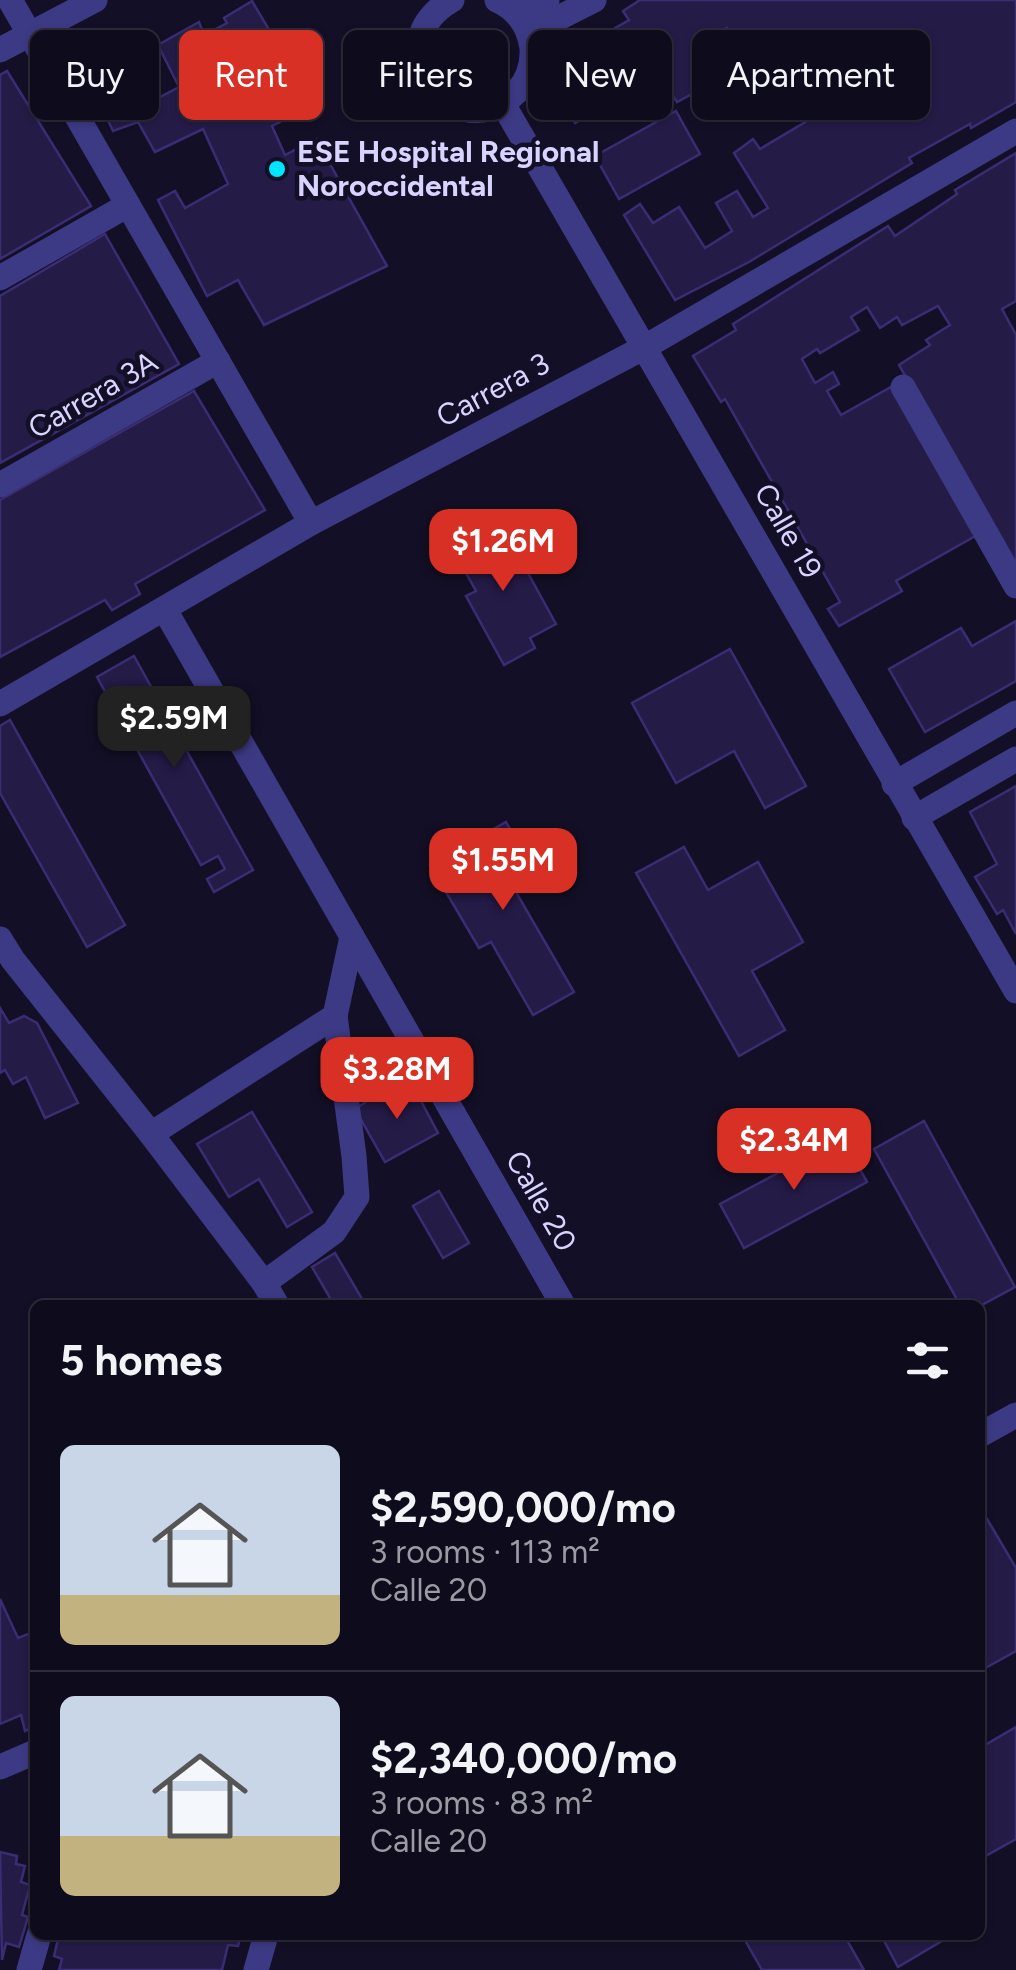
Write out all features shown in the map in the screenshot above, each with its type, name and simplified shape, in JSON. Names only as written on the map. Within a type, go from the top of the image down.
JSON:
[{"type":"street","points":[[10,0],[310,523]]},
{"type":"street","points":[[0,50],[95,0]]},
{"type":"street","points":[[422,30],[438,8],[452,0]]},
{"type":"street","points":[[497,0],[524,24],[532,54],[529,74],[508,99]]},
{"type":"street","points":[[524,24],[547,0]]},
{"type":"street","points":[[524,24],[594,0]]},
{"type":"street","name":"Calle 19","points":[[508,114],[1016,991]]},
{"type":"street","name":"Carrera 3","points":[[0,704],[310,523],[645,346],[1016,131]]},
{"type":"street","points":[[0,278],[128,205]]},
{"type":"street","name":"Carrera 3A","points":[[0,485],[218,361]]},
{"type":"street","points":[[902,387],[1016,586]]},
{"type":"street","name":"Calle 20","points":[[165,610],[560,1300]]},
{"type":"street","points":[[894,784],[1016,713]]},
{"type":"street","points":[[914,818],[1016,760]]},
{"type":"street","points":[[0,939],[270,1294],[334,1232],[357,1198],[335,1016],[352,937]]},
{"type":"street","points":[[152,1134],[335,1016]]},
{"type":"street","points":[[985,1432],[1016,1415]]},
{"type":"street","points":[[0,1767],[30,1754]]},
{"type":"street","points":[[29,1970],[38,1940]]},
{"type":"street","points":[[256,1970],[265,1940]]},
{"type":"building","points":[[640,0],[1016,0],[1016,102],[909,158],[912,163],[749,262],[675,300],[624,215],[640,204],[653,223],[679,207],[705,248],[732,231],[716,203],[737,191],[753,217],[768,208],[734,153],[753,139],[760,149],[809,120],[930,120],[930,30],[692,30],[692,94],[677,102],[672,95],[672,30],[612,30],[629,20],[623,11]]},
{"type":"building","name":"ESE Hospital Regional Noroccidental","points":[[252,1],[269,30],[214,30],[227,23],[224,18]]},
{"type":"building","name":"ESE Hospital Regional Noroccidental","points":[[199,22],[202,30],[185,30]]},
{"type":"building","name":"ESE Hospital Regional Noroccidental","points":[[179,33],[179,87],[159,47]]},
{"type":"building","points":[[7,71],[30,108],[30,120],[37,120],[91,206],[0,259],[0,75]]},
{"type":"building","name":"ESE Hospital Regional Noroccidental","points":[[179,87],[179,120],[284,120],[272,126],[285,155],[316,139],[387,266],[264,325],[238,280],[207,296],[158,200],[175,191],[185,208],[228,184],[203,129],[155,152],[138,122],[113,131],[108,120],[159,120],[160,97]]},
{"type":"building","points":[[676,111],[700,154],[619,199],[595,156],[660,120],[672,120]]},
{"type":"building","points":[[1016,153],[1016,301],[1002,309],[1016,335],[1016,568],[899,365],[930,345],[926,340],[950,325],[938,306],[902,325],[897,317],[880,328],[867,307],[851,317],[859,330],[802,359],[815,383],[833,372],[839,384],[827,391],[841,415],[891,387],[977,535],[896,581],[902,591],[839,626],[828,609],[840,602],[725,399],[721,402],[693,356],[736,330],[733,324],[888,226],[895,236],[957,194],[955,190]]},
{"type":"building","points":[[105,234],[179,364],[0,463],[0,296]]},
{"type":"building","points":[[194,391],[265,510],[135,584],[140,594],[112,610],[105,600],[0,657],[0,500]]},
{"type":"building","points":[[501,524],[556,624],[530,638],[535,648],[504,665],[466,596],[476,591],[453,550]]},
{"type":"building","points":[[1016,621],[1016,681],[925,732],[889,669],[961,628],[972,646]]},
{"type":"building","points":[[730,649],[806,786],[765,808],[734,751],[676,783],[632,703]]},
{"type":"building","points":[[134,656],[253,870],[214,892],[207,879],[225,869],[218,856],[201,865],[97,677]]},
{"type":"building","points":[[10,720],[125,925],[87,947],[0,793],[0,726]]},
{"type":"building","points":[[1016,786],[1016,934],[1003,910],[997,914],[975,877],[997,864],[970,812]]},
{"type":"building","points":[[506,822],[536,874],[513,887],[574,992],[533,1015],[491,942],[479,948],[430,865]]},
{"type":"building","points":[[684,847],[708,890],[758,862],[803,942],[752,971],[785,1030],[739,1056],[636,873]]},
{"type":"building","points":[[0,1008],[9,1023],[24,1016],[37,1023],[78,1103],[45,1118],[26,1077],[13,1084],[5,1070],[0,1073]]},
{"type":"building","points":[[412,1084],[438,1133],[385,1162],[355,1109],[380,1093],[384,1100]]},
{"type":"building","points":[[252,1112],[312,1212],[287,1227],[259,1179],[229,1197],[197,1144]]},
{"type":"building","points":[[924,1121],[1015,1287],[985,1303],[985,1300],[957,1300],[874,1149]]},
{"type":"building","points":[[843,1138],[867,1182],[744,1248],[720,1204]]},
{"type":"building","points":[[439,1191],[469,1243],[443,1258],[413,1206]]},
{"type":"building","points":[[335,1253],[363,1300],[331,1300],[312,1267]]},
{"type":"building","points":[[985,1515],[1016,1568],[1016,1651],[985,1668]]},
{"type":"building","points":[[0,1599],[18,1638],[28,1634],[30,1638],[30,1729],[25,1731],[21,1715],[0,1724]]},
{"type":"building","points":[[1016,1727],[1016,1839],[985,1856],[985,1745]]},
{"type":"building","points":[[0,1852],[17,1856],[16,1864],[25,1866],[21,1882],[30,1885],[22,1915],[28,1917],[19,1947],[6,1943],[2,1960]]},
{"type":"building","points":[[58,1940],[240,1940],[238,1946],[228,1945],[222,1970],[59,1970],[62,1959],[54,1956]]},
{"type":"building","points":[[745,1940],[847,1940],[864,1970],[762,1970]]},
{"type":"building","points":[[884,1940],[944,1940],[898,1967]]},
{"type":"place","name":"ESE Hospital Regional Noroccidental","points":[[277,169]]}]
